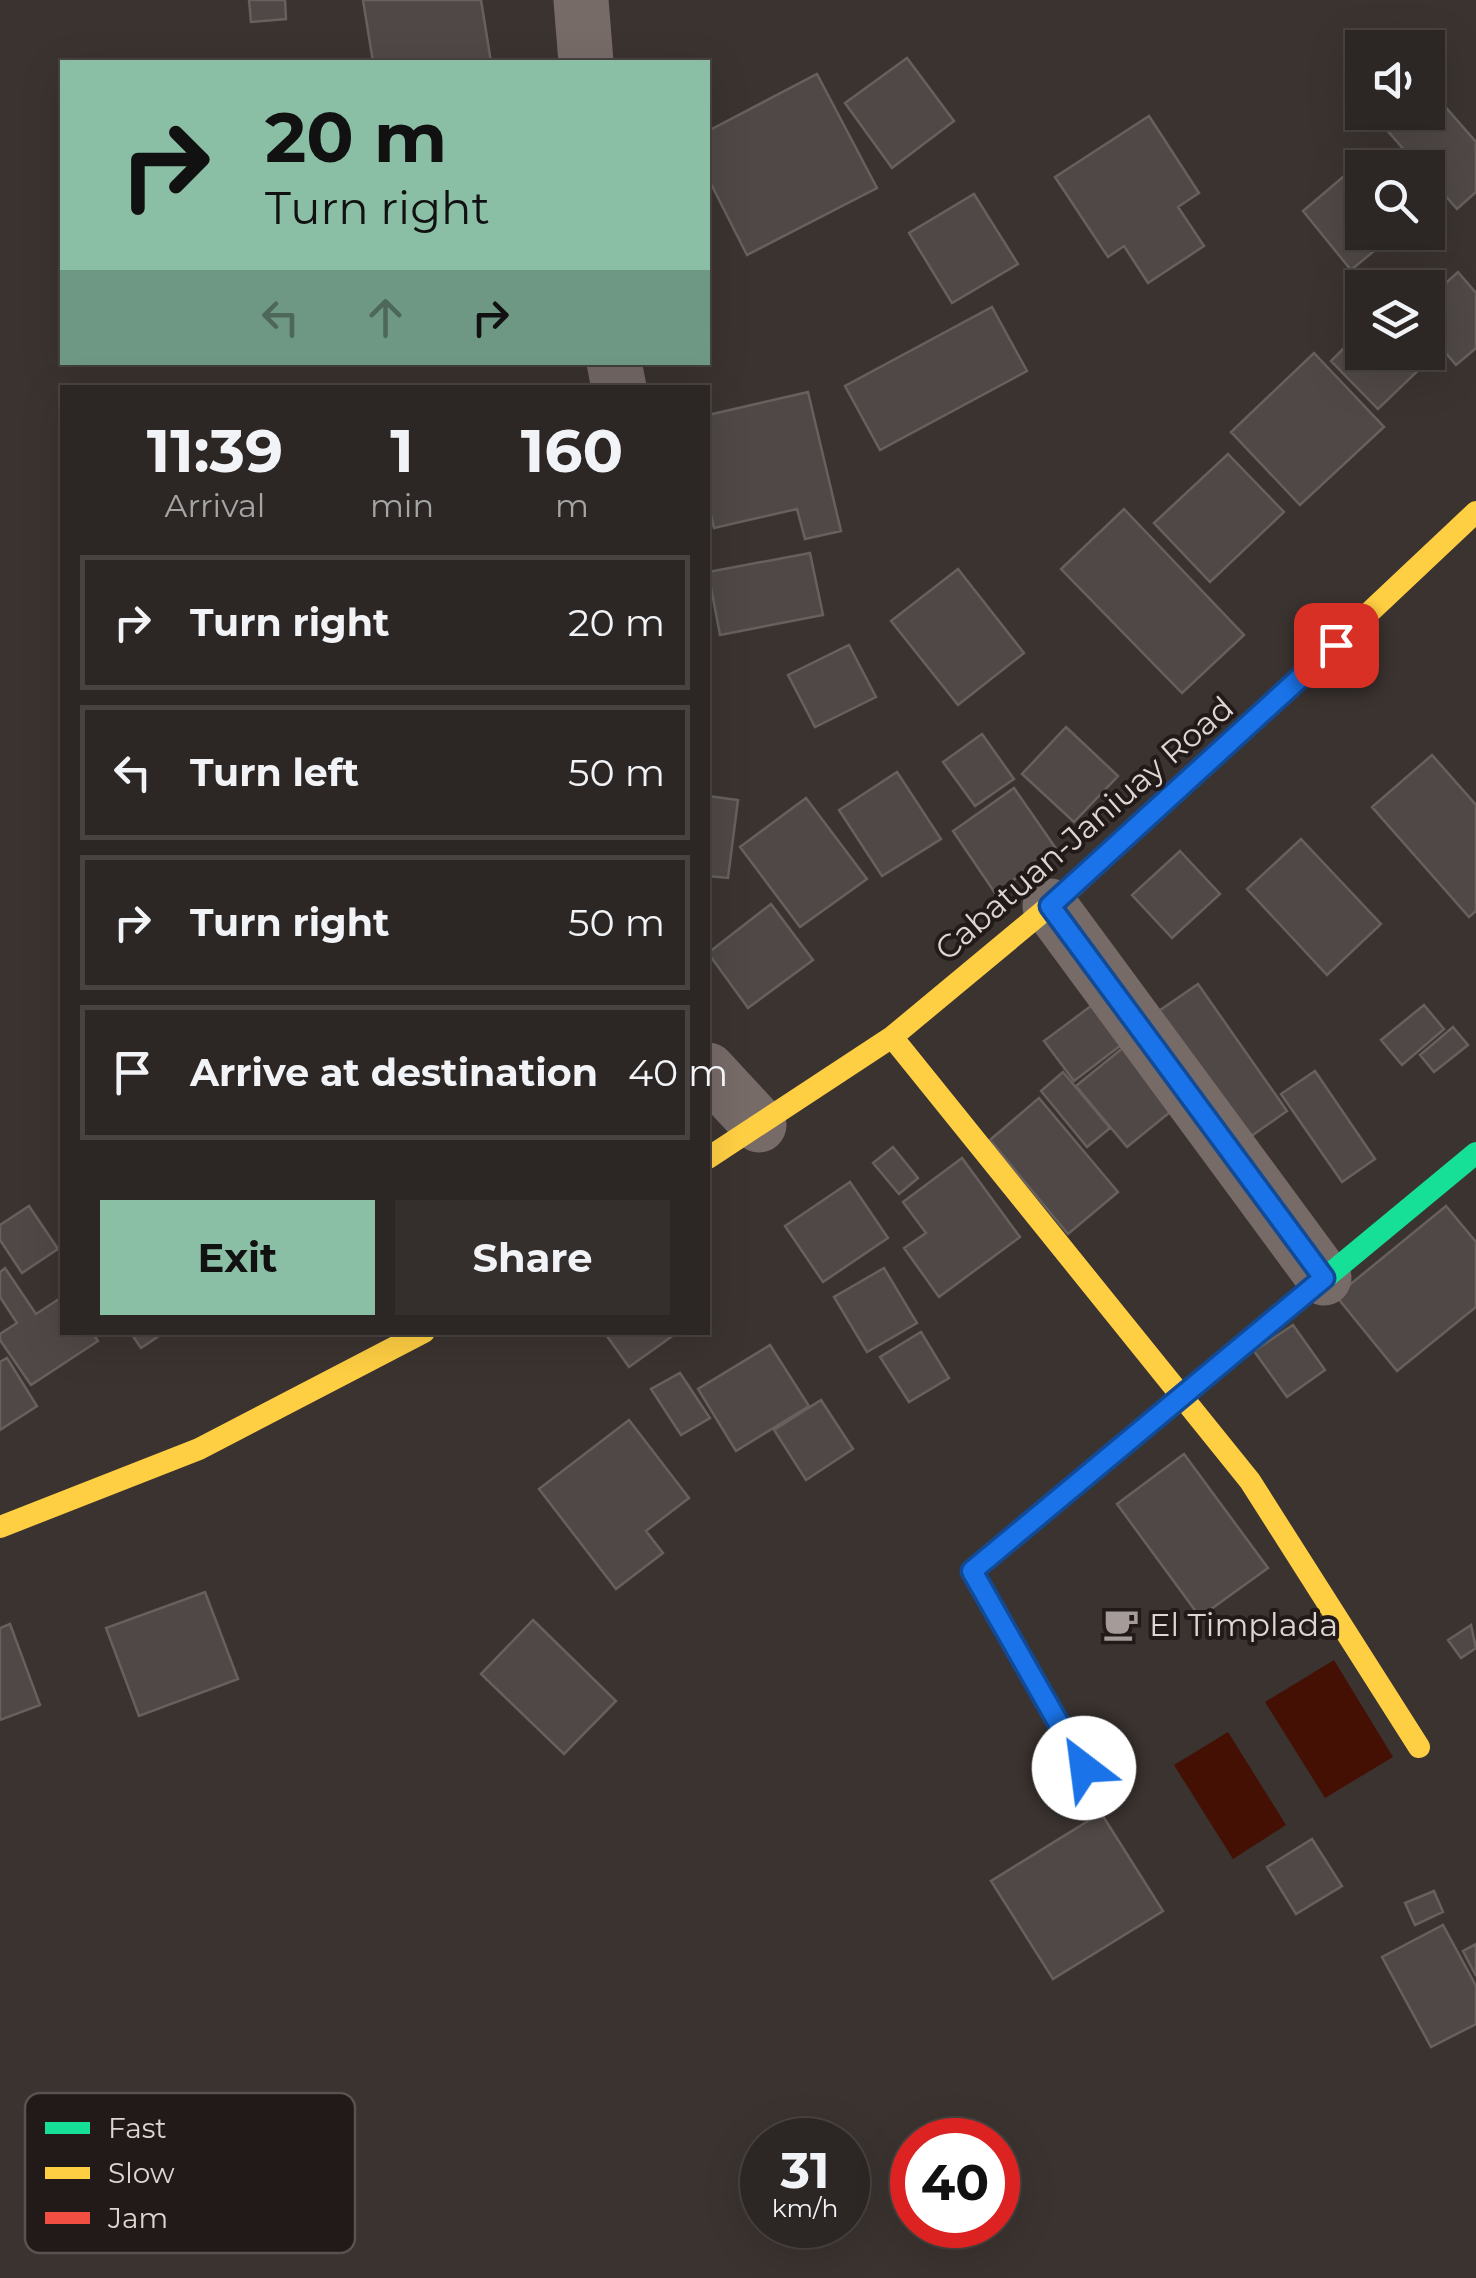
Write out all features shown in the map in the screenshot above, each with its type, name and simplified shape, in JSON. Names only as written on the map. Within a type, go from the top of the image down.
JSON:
[{"type":"street","points":[[580,0],[586,60]]},
{"type":"street","name":"Cabatuan-Janiuay Road","points":[[710,1157],[892,1038],[1103,862],[1476,512]]},
{"type":"street","points":[[1050,906],[1324,1278]]},
{"type":"street","points":[[892,1038],[1250,1480],[1419,1747]]},
{"type":"street","points":[[710,1072],[759,1125]]},
{"type":"street","points":[[1084,1768],[972,1571],[1476,1153]]},
{"type":"street","points":[[0,1527],[199,1449],[418,1335]]},
{"type":"shaded area","points":[[1334,1660],[1393,1757],[1325,1798],[1265,1702]]},
{"type":"shaded area","points":[[1228,1732],[1286,1825],[1233,1859],[1174,1765]]},
{"type":"building","points":[[249,0],[285,0],[286,19],[251,22]]},
{"type":"building","points":[[363,0],[481,0],[491,60],[373,60]]},
{"type":"building","points":[[907,58],[954,121],[892,168],[845,103]]},
{"type":"building","points":[[817,74],[877,188],[747,255],[710,182],[710,130]]},
{"type":"building","points":[[1445,106],[1476,142],[1476,192],[1457,209],[1445,195],[1445,150],[1404,150],[1387,130],[1445,130]]},
{"type":"building","points":[[1149,116],[1199,193],[1178,207],[1204,246],[1148,283],[1124,246],[1108,257],[1055,177]]},
{"type":"building","points":[[1345,175],[1345,250],[1375,250],[1351,270],[1303,211]]},
{"type":"building","points":[[974,194],[1018,264],[952,303],[909,233]]},
{"type":"building","points":[[1458,272],[1476,293],[1476,348],[1456,365],[1445,352],[1445,284]]},
{"type":"building","points":[[992,307],[1027,371],[880,450],[845,386]]},
{"type":"building","points":[[1345,347],[1345,370],[1419,370],[1378,409],[1331,361]]},
{"type":"building","points":[[1314,353],[1384,427],[1300,505],[1231,432]]},
{"type":"building","points":[[808,392],[841,531],[805,539],[797,509],[714,528],[710,511],[710,415]]},
{"type":"building","points":[[1228,454],[1284,512],[1210,582],[1154,523]]},
{"type":"building","points":[[1124,509],[1244,635],[1182,693],[1061,569]]},
{"type":"building","points":[[810,553],[823,615],[720,635],[710,572]]},
{"type":"building","points":[[958,569],[1024,653],[958,705],[891,621]]},
{"type":"building","points":[[849,645],[876,697],[815,727],[788,675]]},
{"type":"building","points":[[1066,727],[1118,776],[1074,822],[1022,774]]},
{"type":"building","points":[[982,734],[1014,779],[975,806],[943,762]]},
{"type":"building","points":[[1432,755],[1476,805],[1476,911],[1469,917],[1372,807]]},
{"type":"building","points":[[897,772],[941,839],[882,876],[839,810]]},
{"type":"building","points":[[1014,788],[1057,850],[995,893],[953,831]]},
{"type":"building","points":[[710,796],[738,800],[728,878],[710,876]]},
{"type":"building","points":[[806,798],[867,879],[800,927],[740,847]]},
{"type":"building","points":[[1301,839],[1381,924],[1327,975],[1247,889]]},
{"type":"building","points":[[1180,851],[1220,894],[1172,938],[1132,895]]},
{"type":"building","points":[[771,904],[813,960],[748,1008],[710,951]]},
{"type":"building","points":[[1198,984],[1287,1111],[1240,1144],[1150,1017]]},
{"type":"building","points":[[1099,1000],[1129,1039],[1074,1081],[1044,1041]]},
{"type":"building","points":[[1424,1005],[1444,1029],[1402,1065],[1381,1040]]},
{"type":"building","points":[[1453,1027],[1468,1045],[1434,1072],[1420,1055]]},
{"type":"building","points":[[1124,1047],[1175,1108],[1127,1147],[1076,1086]]},
{"type":"building","points":[[1315,1071],[1375,1159],[1342,1182],[1281,1094]]},
{"type":"building","points":[[1063,1072],[1110,1128],[1087,1147],[1041,1091]]},
{"type":"building","points":[[1039,1098],[1118,1192],[1068,1234],[990,1140]]},
{"type":"building","points":[[893,1147],[918,1178],[899,1194],[873,1163]]},
{"type":"building","points":[[962,1158],[1020,1237],[939,1297],[904,1248],[926,1233],[903,1202]]},
{"type":"building","points":[[850,1182],[888,1238],[823,1282],[785,1226]]},
{"type":"building","points":[[29,1206],[58,1249],[22,1273],[0,1240],[0,1225]]},
{"type":"building","points":[[1446,1206],[1476,1242],[1476,1307],[1397,1371],[1336,1296]]},
{"type":"building","points":[[5,1268],[36,1314],[60,1298],[60,1335],[94,1335],[98,1341],[31,1385],[0,1340],[0,1334],[17,1323],[0,1297],[0,1272]]},
{"type":"building","points":[[884,1268],[917,1323],[867,1352],[834,1297]]},
{"type":"building","points":[[1293,1325],[1325,1370],[1287,1397],[1254,1351]]},
{"type":"building","points":[[921,1332],[949,1378],[909,1402],[880,1357]]},
{"type":"building","points":[[132,1335],[160,1335],[141,1348]]},
{"type":"building","points":[[606,1335],[674,1335],[629,1367]]},
{"type":"building","points":[[770,1345],[809,1406],[736,1451],[698,1389]]},
{"type":"building","points":[[7,1358],[37,1406],[0,1430],[0,1362]]},
{"type":"building","points":[[680,1373],[710,1418],[681,1435],[651,1389]]},
{"type":"building","points":[[821,1400],[853,1449],[806,1480],[774,1430]]},
{"type":"building","points":[[629,1420],[689,1498],[646,1531],[663,1553],[616,1589],[539,1489]]},
{"type":"building","points":[[1184,1454],[1268,1568],[1200,1617],[1117,1504]]},
{"type":"building","points":[[205,1592],[238,1679],[139,1716],[106,1628]]},
{"type":"building","points":[[533,1620],[616,1701],[564,1754],[481,1674]]},
{"type":"building","points":[[10,1624],[40,1705],[0,1720],[0,1628]]},
{"type":"building","points":[[1471,1625],[1476,1648],[1461,1658],[1448,1640]]},
{"type":"building","points":[[1101,1813],[1163,1911],[1053,1979],[991,1881]]},
{"type":"building","points":[[1312,1839],[1342,1886],[1296,1914],[1267,1867]]},
{"type":"building","points":[[1434,1891],[1443,1912],[1415,1925],[1405,1903]]},
{"type":"building","points":[[1443,1925],[1476,1986],[1476,2024],[1431,2047],[1382,1957]]},
{"type":"building","points":[[1476,1944],[1476,1976],[1463,1951]]},
{"type":"traffic: fast","points":[[1084,1768],[971,1571],[1476,1153]]},
{"type":"traffic: slow","points":[[1355,626],[1476,512]]},
{"type":"traffic: slow","points":[[710,1157],[892,1037],[1075,885]]},
{"type":"traffic: slow","points":[[892,1037],[1250,1481],[1419,1747]]},
{"type":"traffic: slow","points":[[0,1527],[199,1449],[418,1335]]},
{"type":"traffic: jam","points":[[1075,885],[1355,626]]},
{"type":"place","name":"El Timplada","points":[[1121,1624]]},
{"type":"route","points":[[1084,1768],[972,1571],[1324,1278],[1050,906],[1103,862],[1336,645]]}]
